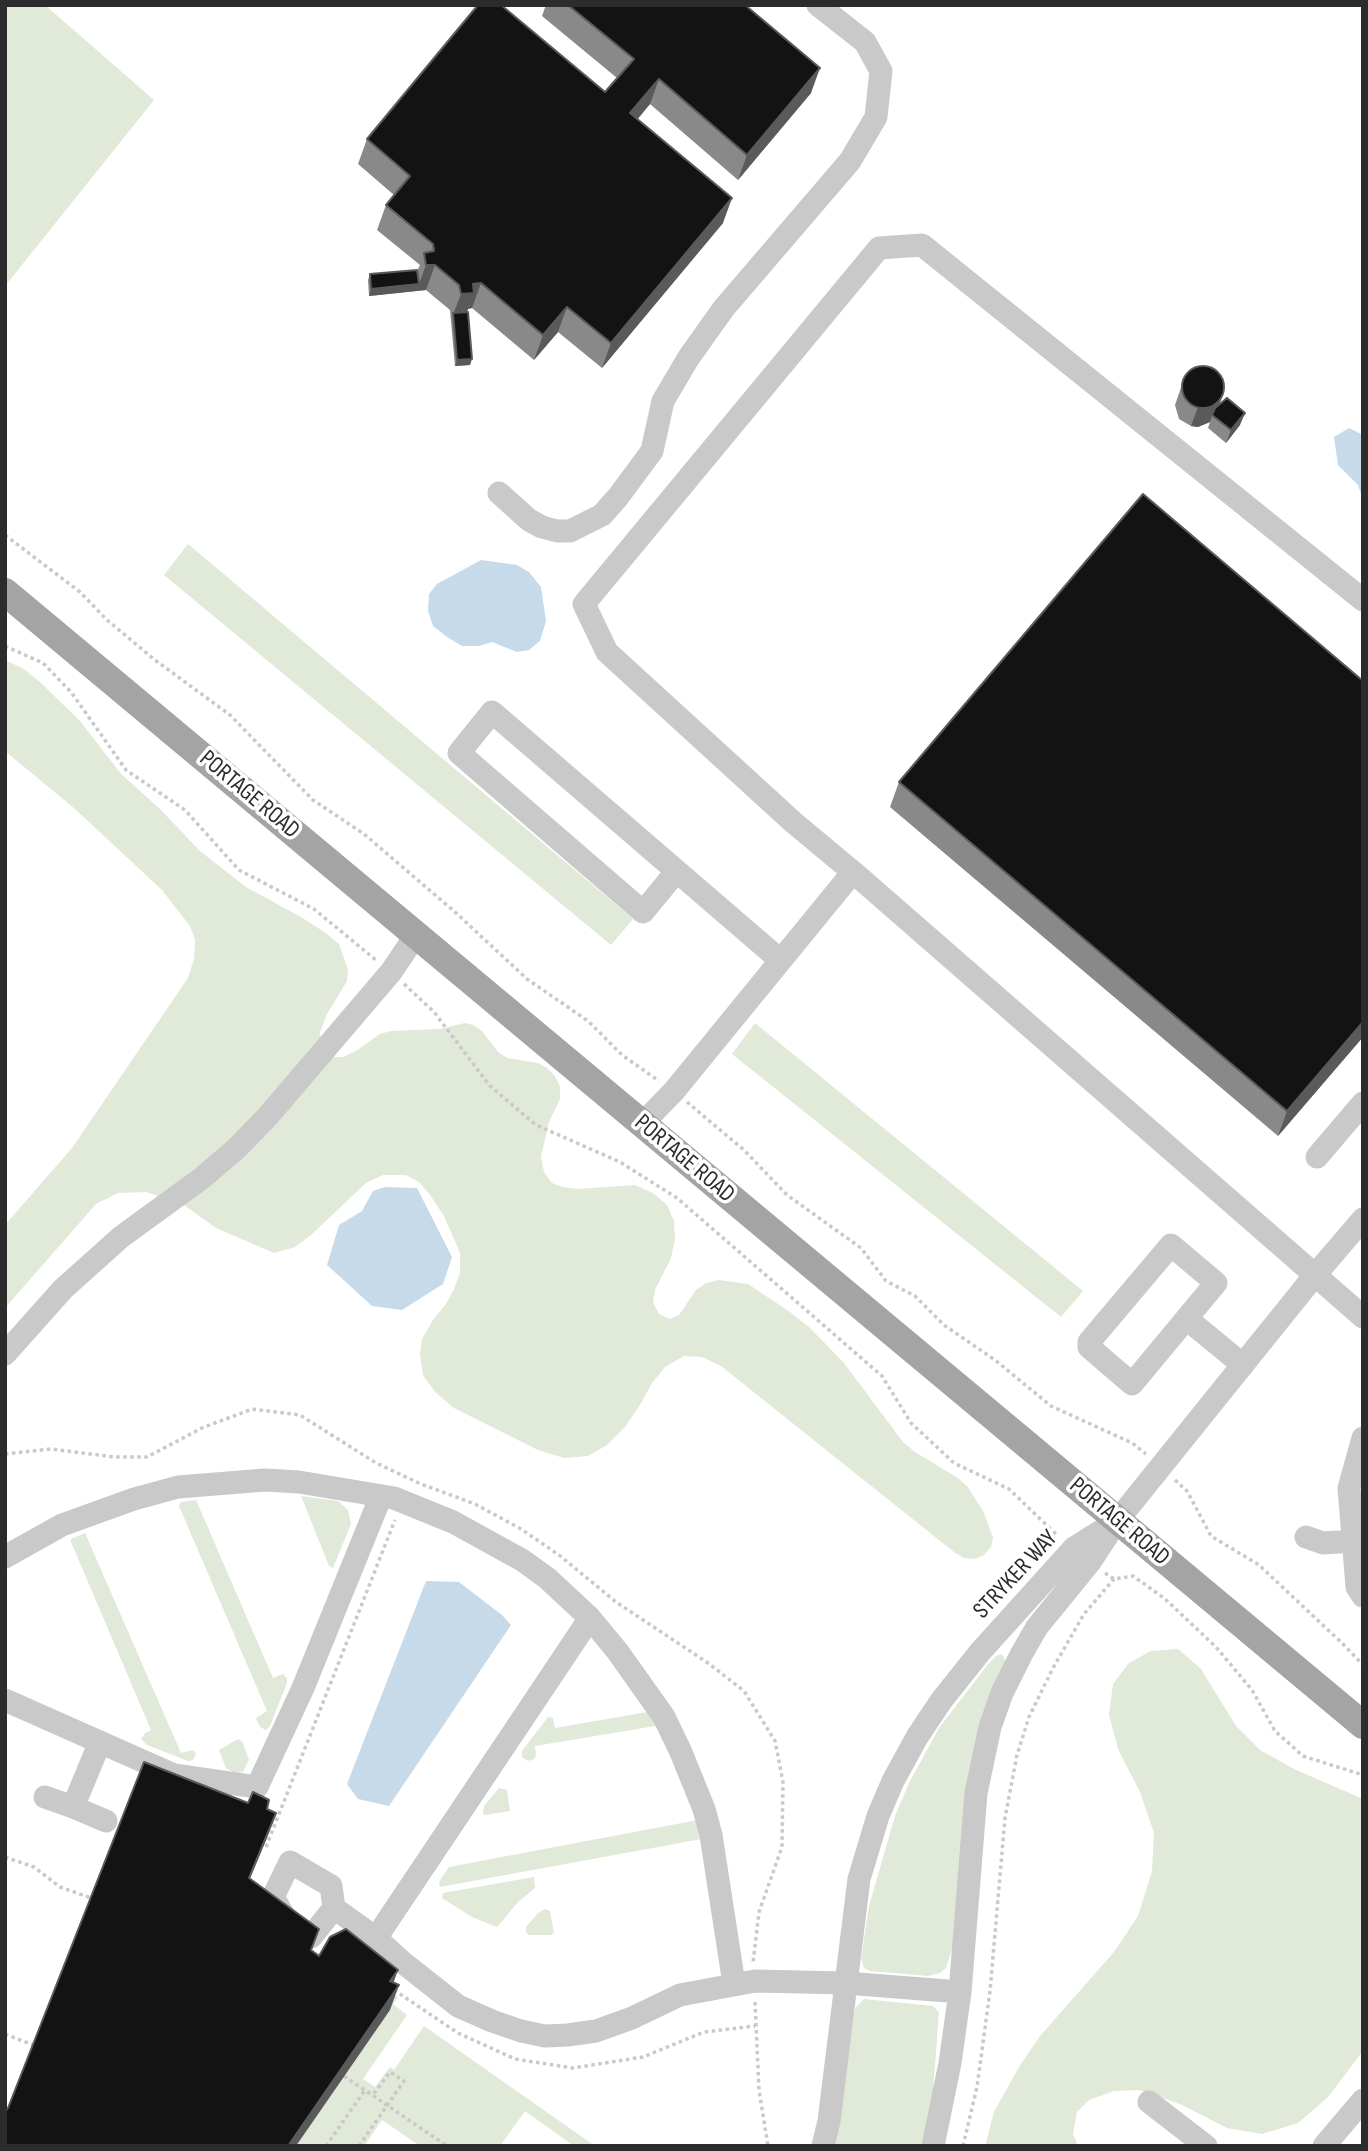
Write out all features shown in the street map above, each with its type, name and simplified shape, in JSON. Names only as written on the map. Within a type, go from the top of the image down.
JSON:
[{"type":"main road","name":"PORTAGE ROAD","points":[[5,592],[1363,1726]]},
{"type":"street","points":[[499,493],[529,520],[557,531],[570,531],[602,515],[652,451],[663,401],[689,357],[724,309],[850,161],[876,117],[881,71],[865,42],[818,5]]},
{"type":"street","points":[[1363,600],[922,245],[879,248],[584,604],[607,652],[793,822],[1363,1317]]},
{"type":"street","points":[[676,872],[643,912],[459,753],[492,712],[780,960]]},
{"type":"street","points":[[642,1125],[674,1091],[853,872]]},
{"type":"street","points":[[5,1354],[63,1289],[121,1237],[202,1178],[237,1148],[268,1116],[391,972],[416,935]]},
{"type":"street","points":[[1317,1157],[1363,1103]]},
{"type":"street","name":"STRYKER WAY","points":[[823,2146],[829,2121],[859,1879],[878,1815],[917,1737],[980,1652],[1117,1521],[1363,1219]]},
{"type":"street","points":[[1171,1245],[1216,1283],[1187,1320],[1132,1384],[1089,1348],[1089,1342],[1171,1245]]},
{"type":"street","points":[[1187,1320],[1243,1365]]},
{"type":"street","points":[[1363,1438],[1349,1488],[1357,1587],[1363,1596]]},
{"type":"street","points":[[5,1556],[61,1525],[134,1499],[178,1488],[265,1480],[299,1482],[394,1498],[453,1522],[511,1554],[547,1578],[590,1618],[664,1717],[704,1809],[745,1982]]},
{"type":"street","points":[[5,1700],[174,1775],[257,1787],[303,1688],[381,1496]]},
{"type":"street","points":[[1306,1537],[1323,1543],[1353,1541]]},
{"type":"street","name":"STRYKER WAY","points":[[933,2146],[950,2063],[960,1992],[976,1793],[990,1727],[1002,1693],[1037,1627],[1082,1555]]},
{"type":"street","points":[[376,1938],[590,1618]]},
{"type":"street","points":[[73,1807],[100,1742]]},
{"type":"street","points":[[45,1797],[106,1821]]},
{"type":"street","points":[[334,1908],[376,1938],[458,2006],[501,2024],[545,2036],[596,2031],[632,2018],[680,1995],[745,1982],[846,1983],[960,1992]]},
{"type":"street","points":[[1324,2146],[1363,2100]]},
{"type":"street","points":[[1149,2102],[1206,2146]]},
{"type":"path","points":[[5,646],[43,663],[71,692],[126,769],[185,810],[239,870],[314,909],[391,972],[434,1012],[490,1086],[536,1125],[620,1162],[677,1198],[882,1376],[911,1423],[954,1463],[1009,1489],[1048,1528],[1114,1579]]},
{"type":"path","points":[[5,1454],[51,1448],[114,1457],[147,1457],[202,1428],[252,1409],[300,1415],[376,1463],[421,1484],[475,1504],[521,1529],[559,1555],[616,1602],[708,1663],[744,1691],[775,1741],[783,1782],[782,1847],[759,1912],[753,1954],[745,1982],[755,2030],[768,2146]]},
{"type":"path","points":[[265,1847],[397,1514]]},
{"type":"path","points":[[963,2146],[979,2074],[990,1991],[1005,1818],[1017,1755],[1029,1717],[1053,1668],[1084,1614],[1114,1579],[1133,1576],[1164,1598],[1216,1647],[1252,1690],[1275,1731],[1303,1756],[1363,1775]]},
{"type":"path","points":[[5,1857],[34,1867],[60,1887],[90,1898]]},
{"type":"path","points":[[5,2034],[33,2045]]},
{"type":"path","points":[[359,2146],[404,2081],[390,2072],[373,2095]]},
{"type":"path","points":[[344,2076],[447,2146]]},
{"type":"path","points":[[326,2146],[365,2090]]},
{"type":"green space","points":[[5,5],[45,5],[154,100],[5,286]]},
{"type":"green space","points":[[188,544],[633,919],[611,945],[164,575]]},
{"type":"green space","points":[[5,660],[24,669],[80,721],[121,774],[159,808],[200,851],[246,887],[301,917],[339,944],[348,970],[347,981],[327,1014],[320,1032],[321,1044],[327,1053],[334,1057],[343,1057],[380,1034],[391,1031],[440,1029],[465,1023],[482,1031],[498,1052],[507,1058],[538,1063],[547,1068],[560,1086],[560,1099],[549,1122],[541,1157],[544,1172],[552,1183],[577,1189],[635,1185],[653,1193],[667,1205],[674,1221],[675,1239],[671,1258],[655,1290],[653,1302],[659,1314],[670,1319],[679,1315],[696,1290],[706,1283],[719,1280],[748,1284],[790,1312],[810,1328],[844,1363],[903,1442],[968,1487],[984,1513],[993,1538],[991,1547],[984,1555],[975,1559],[964,1558],[954,1552],[721,1366],[702,1357],[684,1356],[665,1367],[625,1427],[607,1445],[588,1456],[564,1458],[538,1450],[454,1408],[435,1392],[423,1375],[420,1354],[422,1339],[454,1289],[460,1273],[460,1253],[444,1216],[430,1195],[419,1182],[406,1175],[383,1175],[366,1183],[311,1235],[295,1247],[274,1253],[216,1228],[184,1205],[146,1192],[118,1193],[96,1204],[5,1308],[5,1225],[72,1148],[188,978],[194,959],[195,940],[190,926],[162,890],[75,809],[5,751]]},
{"type":"green space","points":[[755,1023],[1083,1291],[1061,1317],[732,1054]]},
{"type":"green space","points":[[301,1496],[338,1501],[348,1510],[351,1524],[333,1568],[329,1566]]},
{"type":"green space","points":[[196,1500],[273,1678],[283,1674],[287,1678],[270,1726],[266,1730],[260,1727],[256,1718],[267,1711],[179,1506],[181,1502]]},
{"type":"green space","points":[[85,1533],[181,1753],[193,1750],[196,1754],[193,1760],[188,1761],[147,1745],[141,1739],[151,1730],[71,1542],[71,1539]]},
{"type":"green space","points":[[1178,1649],[1201,1669],[1236,1726],[1260,1750],[1294,1769],[1363,1799],[1363,2051],[1328,2097],[1298,2123],[1262,2134],[1227,2128],[1180,2104],[1139,2090],[1114,2091],[1089,2100],[1077,2112],[1073,2134],[1078,2146],[985,2146],[994,2112],[1019,2067],[1040,2036],[1114,1952],[1138,1916],[1152,1871],[1154,1833],[1140,1792],[1118,1749],[1109,1715],[1113,1684],[1129,1663],[1151,1651]]},
{"type":"green space","points":[[1002,1654],[1006,1662],[959,1927],[946,1968],[940,1973],[928,1976],[870,1971],[864,1968],[861,1959],[869,1906],[895,1816],[909,1783],[939,1728],[989,1663]]},
{"type":"green space","points":[[653,1711],[659,1724],[655,1726],[535,1746],[534,1759],[528,1761],[522,1757],[522,1751],[548,1717],[553,1718],[555,1728]]},
{"type":"green space","points":[[238,1739],[242,1741],[249,1760],[243,1772],[234,1773],[226,1768],[219,1750]]},
{"type":"green space","points":[[499,1788],[507,1790],[510,1811],[483,1814],[484,1806]]},
{"type":"green space","points":[[703,1819],[707,1838],[440,1887],[439,1882],[449,1867]]},
{"type":"green space","points":[[534,1877],[535,1888],[518,1902],[497,1927],[472,1917],[442,1898],[443,1893]]},
{"type":"green space","points":[[545,1909],[550,1911],[554,1933],[529,1935],[526,1927]]},
{"type":"green space","points":[[391,1992],[398,1997],[393,2004],[407,2015],[363,2079],[375,2087],[390,2067],[394,2070],[424,2026],[595,2146],[574,2146],[525,2111],[500,2146],[420,2146],[382,2120],[364,2146],[296,2146]]},
{"type":"green space","points":[[864,1999],[933,2006],[939,2012],[930,2130],[926,2146],[834,2146],[855,2008]]},
{"type":"water","points":[[1349,428],[1363,435],[1363,499],[1358,485],[1338,465],[1334,437]]},
{"type":"water","points":[[481,560],[517,565],[529,572],[541,587],[546,621],[540,641],[529,650],[517,652],[492,642],[479,646],[462,646],[433,626],[428,611],[429,594],[437,584]]},
{"type":"water","points":[[385,1187],[417,1188],[452,1257],[443,1284],[402,1310],[372,1306],[327,1265],[339,1225],[362,1211],[373,1191]]},
{"type":"water","points":[[426,1581],[459,1582],[511,1625],[389,1806],[358,1799],[347,1784]]},
{"type":"building","points":[[478,5],[501,5],[605,92],[634,59],[568,5],[745,5],[820,68],[747,155],[659,79],[630,113],[732,198],[611,343],[567,307],[543,335],[481,283],[473,284],[474,293],[461,294],[459,285],[435,265],[426,265],[424,253],[434,251],[433,244],[386,205],[410,176],[367,139]]},
{"type":"building","points":[[417,270],[419,284],[371,289],[370,274]]},
{"type":"building","points":[[468,312],[472,359],[457,360],[453,313]]},
{"type":"building","points":[[1203,366],[1218,372],[1224,387],[1218,402],[1203,408],[1188,402],[1182,387],[1188,372]]},
{"type":"building","points":[[1227,398],[1245,413],[1231,430],[1212,415],[1215,408]]},
{"type":"building","points":[[1143,494],[1363,681],[1363,1022],[1287,1111],[899,782]]},
{"type":"building","points":[[144,1762],[248,1803],[253,1792],[269,1800],[267,1809],[276,1813],[249,1878],[319,1929],[311,1950],[319,1956],[330,1937],[346,1929],[398,1970],[390,1981],[399,1985],[288,2146],[5,2146],[5,2112]]}]
